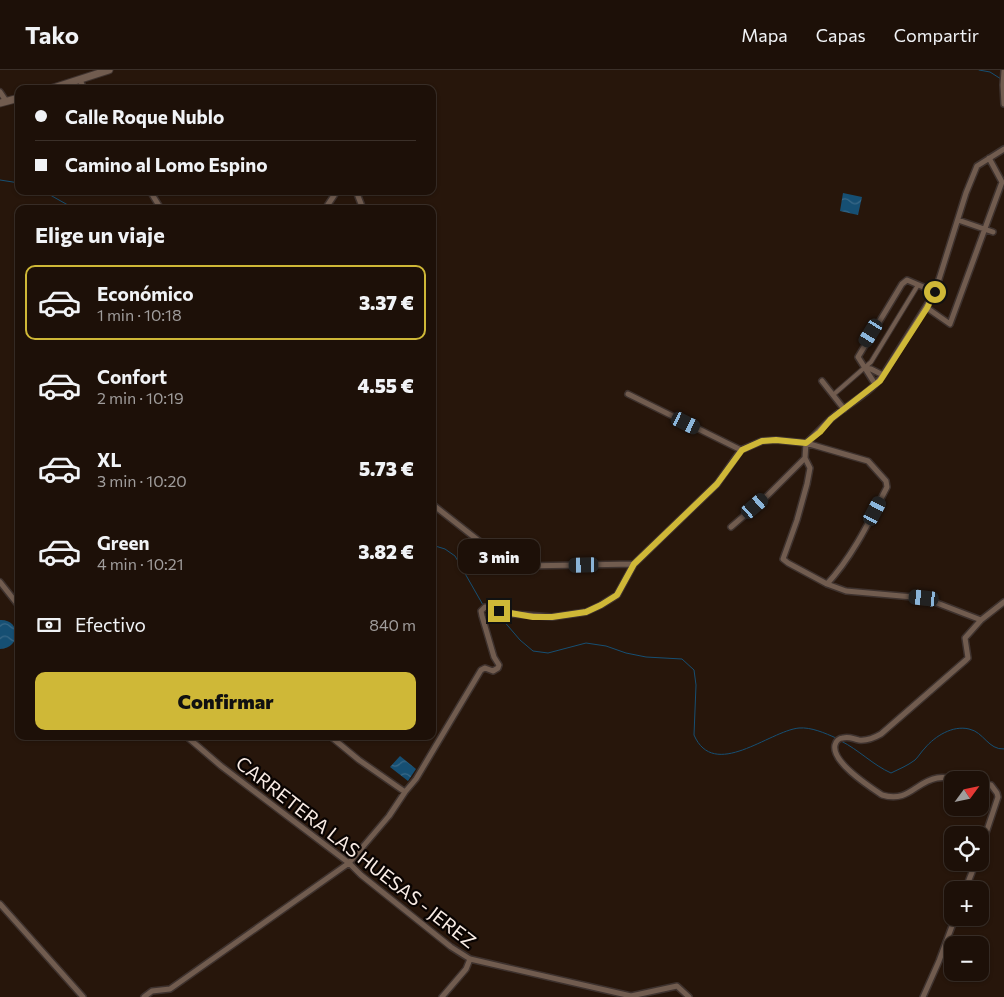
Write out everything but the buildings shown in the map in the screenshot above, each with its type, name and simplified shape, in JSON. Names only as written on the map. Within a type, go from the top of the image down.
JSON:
[{"type":"main road","points":[[63,85],[109,70]]},
{"type":"street","points":[[1004,71],[1004,104]]},
{"type":"street","points":[[80,80],[82,85]]},
{"type":"street","points":[[0,92],[3,102]]},
{"type":"street","points":[[981,620],[924,598],[846,591],[827,584],[788,563],[783,558],[797,520],[807,484],[810,468],[805,458],[806,443],[820,432],[831,419],[876,384],[884,375],[927,308],[935,292],[977,166],[1004,149]]},
{"type":"street","points":[[927,308],[950,324],[1002,182],[989,158]]},
{"type":"street","points":[[958,220],[993,232]]},
{"type":"street","points":[[876,384],[859,361],[859,354],[902,284],[907,280],[935,292]]},
{"type":"street","points":[[833,395],[871,362],[918,285]]},
{"type":"street","points":[[865,368],[884,375]]},
{"type":"street","points":[[822,381],[844,409]]},
{"type":"street","points":[[628,394],[742,450]]},
{"type":"street","points":[[144,997],[152,991],[170,989],[349,863],[389,816],[416,779],[446,731],[476,676],[485,668],[493,671],[498,668],[499,665],[494,657],[481,611],[482,608],[485,607],[533,617],[570,615],[586,612],[617,595],[634,564],[717,484],[742,450],[762,441],[776,440],[806,443],[868,461],[886,481],[887,487],[868,523],[839,571],[827,584]]},
{"type":"street","points":[[731,527],[767,496],[805,458]]},
{"type":"street","points":[[436,507],[506,561],[525,566],[634,564]]},
{"type":"street","points":[[0,582],[15,601]]},
{"type":"street","points":[[944,778],[938,778],[901,797],[882,795],[846,767],[835,751],[834,746],[836,742],[843,738],[873,739],[881,734],[968,658],[965,638],[981,620],[1004,602]]},
{"type":"street","name":"CARRETERA LAS HUESAS - JEREZ","points":[[191,740],[221,766],[349,863],[451,947],[470,959],[631,996],[675,985],[681,988],[689,997]]},
{"type":"street","points":[[335,740],[358,760],[405,792]]},
{"type":"street","points":[[988,826],[998,797],[997,793],[989,784]]},
{"type":"street","points":[[0,904],[83,997]]},
{"type":"street","points":[[923,997],[952,926]]},
{"type":"street","points":[[442,997],[466,968],[470,959]]},
{"type":"water","points":[[843,193],[862,197],[858,215],[840,211]]},
{"type":"water","points":[[0,620],[12,624],[15,628],[15,639],[12,644],[0,649]]},
{"type":"water","points":[[400,756],[416,769],[408,781],[390,767]]},
{"type":"waterway","points":[[979,70],[990,72],[1001,79]]},
{"type":"waterway","points":[[0,180],[15,182]]},
{"type":"waterway","points":[[50,195],[68,205]]},
{"type":"waterway","points":[[436,546],[445,549],[455,556],[483,605]]},
{"type":"waterway","points":[[490,611],[502,619],[520,640],[533,651],[548,653],[586,643],[606,646],[646,657],[682,659],[694,670],[696,685],[694,735],[703,748],[715,754],[728,754],[743,750],[787,731],[799,728],[813,729],[836,738]]},
{"type":"waterway","points":[[841,741],[891,773],[915,760],[929,744],[945,732],[951,730],[969,729],[979,734],[994,747],[1004,749]]},
{"type":"route","points":[[499,611],[533,617],[570,615],[586,612],[617,595],[634,564],[717,484],[742,450],[762,441],[776,440],[806,443],[820,432],[831,419],[880,381],[927,308],[935,292]]}]
